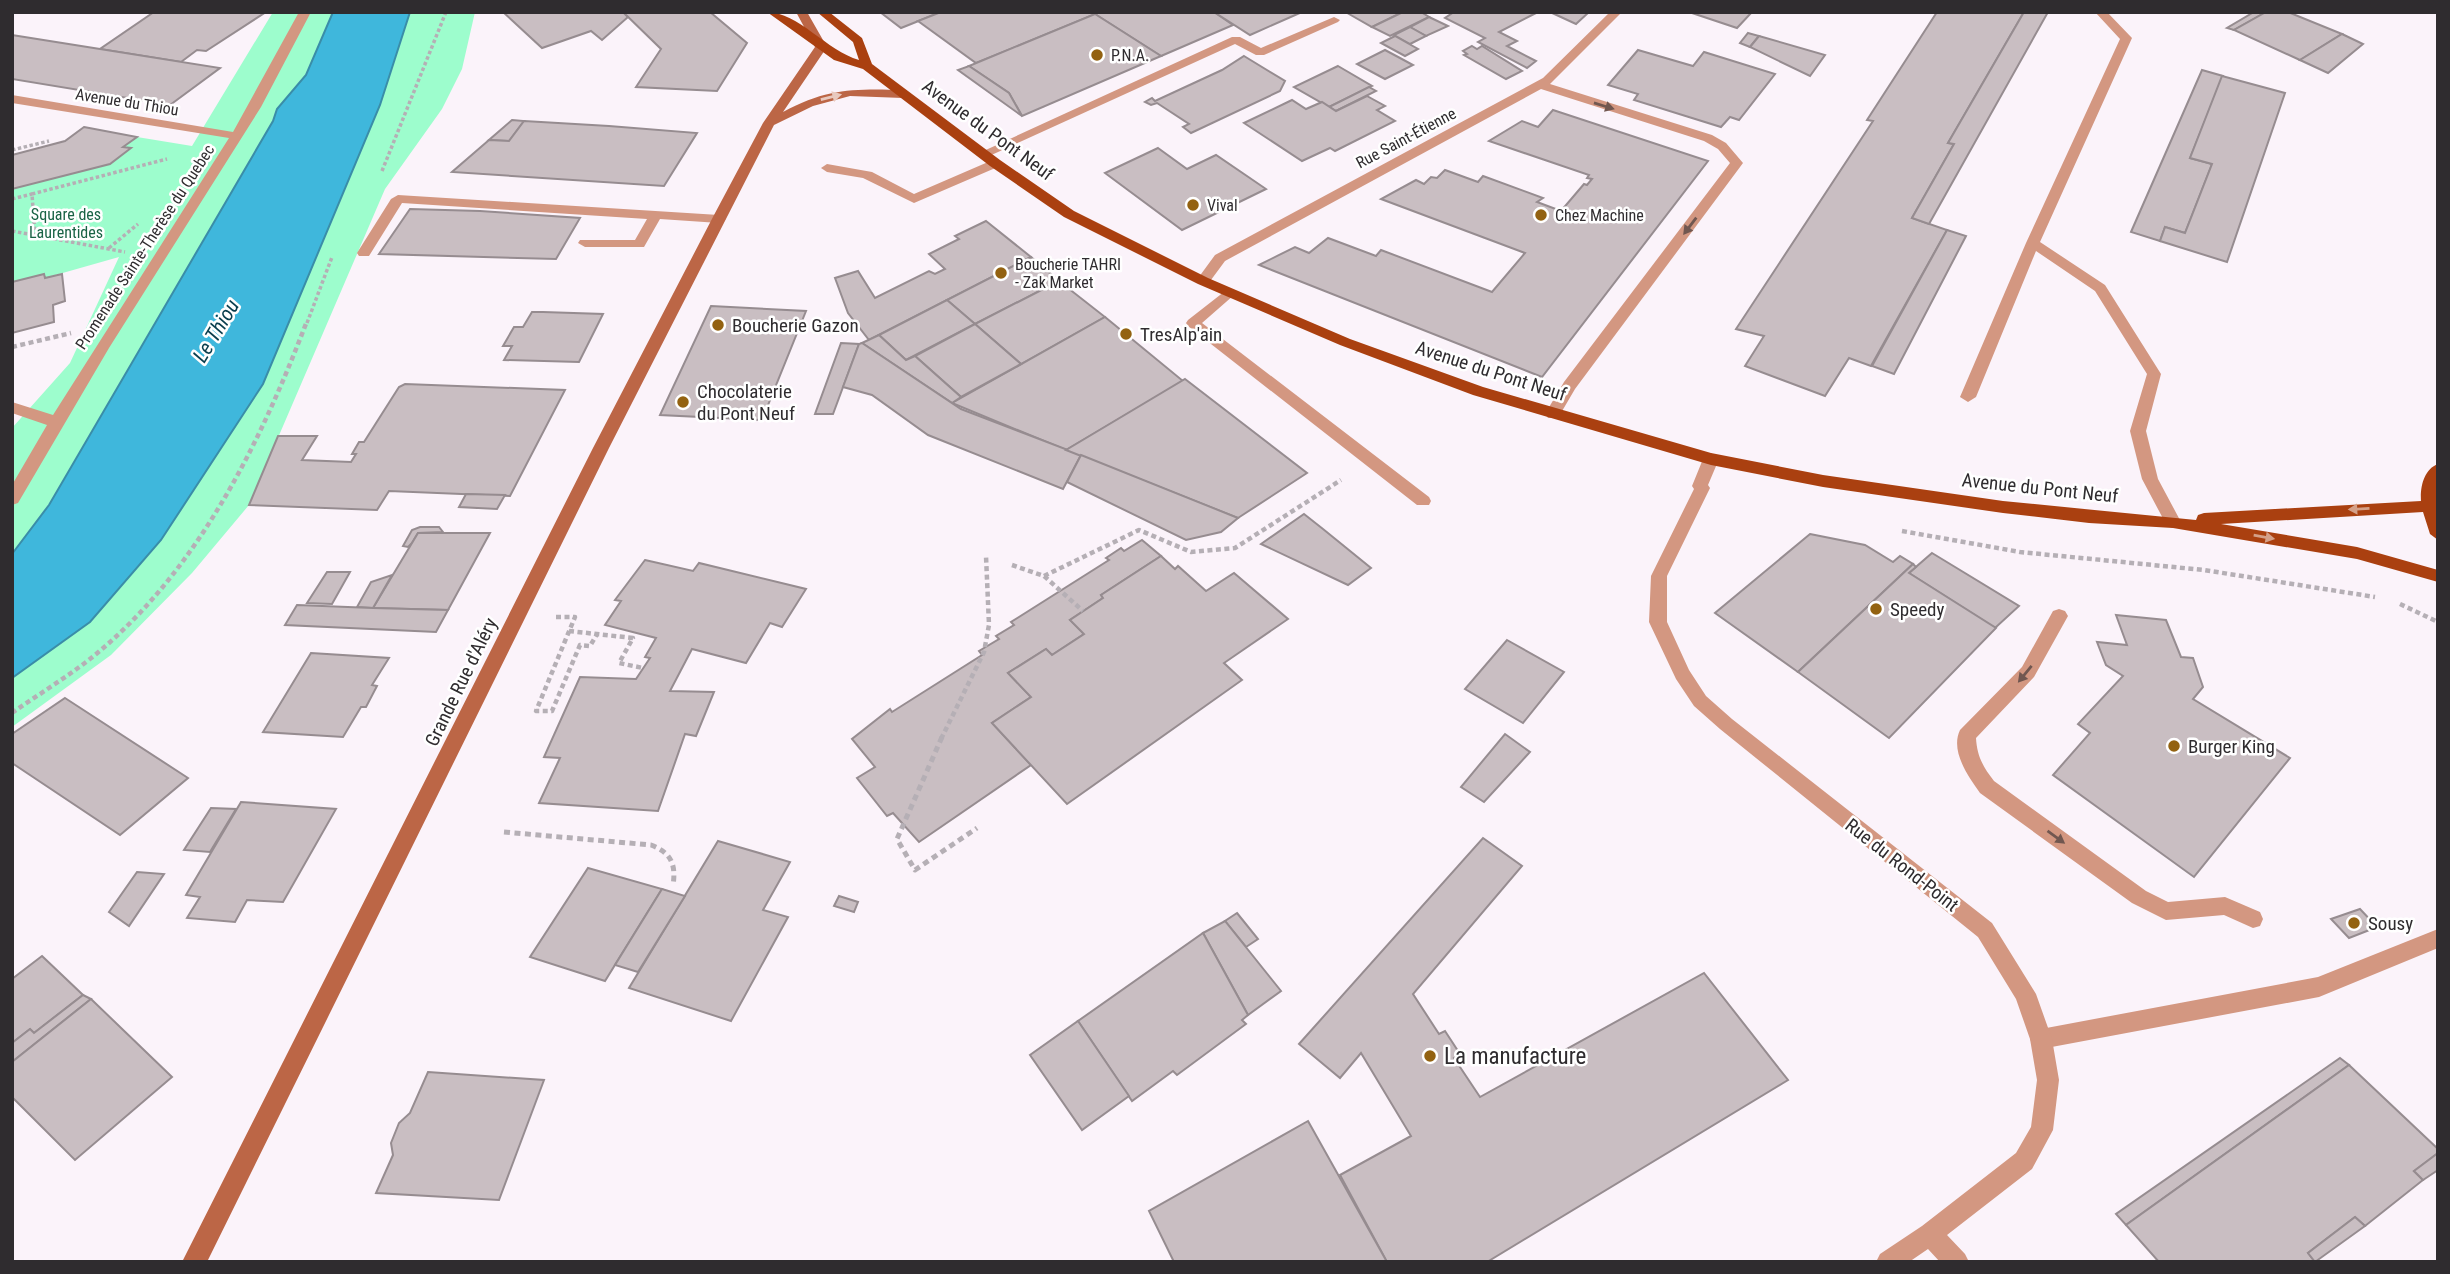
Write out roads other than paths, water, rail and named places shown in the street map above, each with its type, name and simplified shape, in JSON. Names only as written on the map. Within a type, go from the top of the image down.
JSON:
[{"type":"main road","name":"Avenue du Pont Neuf","points":[[772,12],[838,58],[867,65],[989,159],[1069,214],[1203,281],[1357,347],[1478,391],[1711,459],[1823,481],[2003,507],[2089,517],[2173,522],[2357,553],[2438,576]]},
{"type":"main road","name":"Avenue du Pont Neuf","points":[[822,12],[858,40],[867,65]]},
{"type":"main road","points":[[2438,470],[2431,477],[2428,506],[2438,534]]},
{"type":"main road","name":"Avenue du Pont Neuf","points":[[2173,522],[2428,506]]},
{"type":"street","name":"Promenade Sainte-Therèse du Quebec","points":[[12,499],[110,334],[237,136],[286,53],[305,12]]},
{"type":"street","points":[[801,12],[821,47]]},
{"type":"street","name":"Rue Saint-Étienne","points":[[1203,281],[1220,258],[1547,81],[1617,12]]},
{"type":"street","points":[[1968,397],[2126,38],[2100,12]]},
{"type":"street","points":[[827,168],[867,175],[914,199],[989,159],[1236,39],[1261,53],[1334,20]]},
{"type":"street","name":"Grande Rue d'Aléry","points":[[194,1262],[719,219],[769,123],[821,47]]},
{"type":"street","points":[[1539,85],[1708,138],[1722,146],[1737,163],[1569,386],[1553,414]]},
{"type":"street","points":[[769,123],[827,97],[850,92],[903,94]]},
{"type":"street","name":"Avenue du Thiou","points":[[12,99],[237,136]]},
{"type":"street","points":[[364,253],[398,200],[719,219]]},
{"type":"street","points":[[585,243],[639,244],[656,215]]},
{"type":"street","points":[[2034,243],[2099,288],[2154,374],[2138,431],[2150,479],[2173,522]]},
{"type":"street","points":[[1229,292],[1194,323],[1423,501]]},
{"type":"street","points":[[12,407],[56,422]]},
{"type":"street","name":"Rue du Rond-Point","points":[[1711,459],[1699,486],[1702,488],[1659,576],[1658,622],[1682,674],[1700,701],[1726,724],[1986,930],[2025,994],[2040,1039],[2048,1080],[2042,1130],[2025,1161],[1930,1234],[1888,1262]]},
{"type":"street","points":[[2059,615],[2028,672],[1967,736],[1966,753],[1972,768],[1987,787],[2139,897],[2166,911],[2225,906],[2253,919]]},
{"type":"street","points":[[2040,1039],[2319,987],[2438,938]]},
{"type":"street","points":[[1930,1234],[1957,1262]]},
{"type":"water","name":"Le Thiou","points":[[333,12],[410,12],[380,105],[263,384],[161,540],[90,622],[12,678],[12,554],[49,505],[273,121],[277,109],[306,75]]},
{"type":"place","name":"P.N.A.","points":[[1097,55]]},
{"type":"place","name":"Vival","points":[[1193,205]]},
{"type":"place","name":"Chez Machine","points":[[1541,215]]},
{"type":"place","name":"Boucherie TAHRI - Zak Market","points":[[1001,273]]},
{"type":"place","name":"Boucherie Gazon","points":[[718,325]]},
{"type":"place","name":"TresAlp'ain","points":[[1126,334]]},
{"type":"place","name":"Chocolaterie du Pont Neuf","points":[[683,402]]},
{"type":"place","name":"Speedy","points":[[1876,609]]},
{"type":"place","name":"Burger King","points":[[2174,746]]},
{"type":"place","name":"Sousy","points":[[2354,923]]},
{"type":"place","name":"La manufacture","points":[[1430,1056]]},
{"type":"park label","name":"Square des Laurentides","points":[[66,223]]}]
